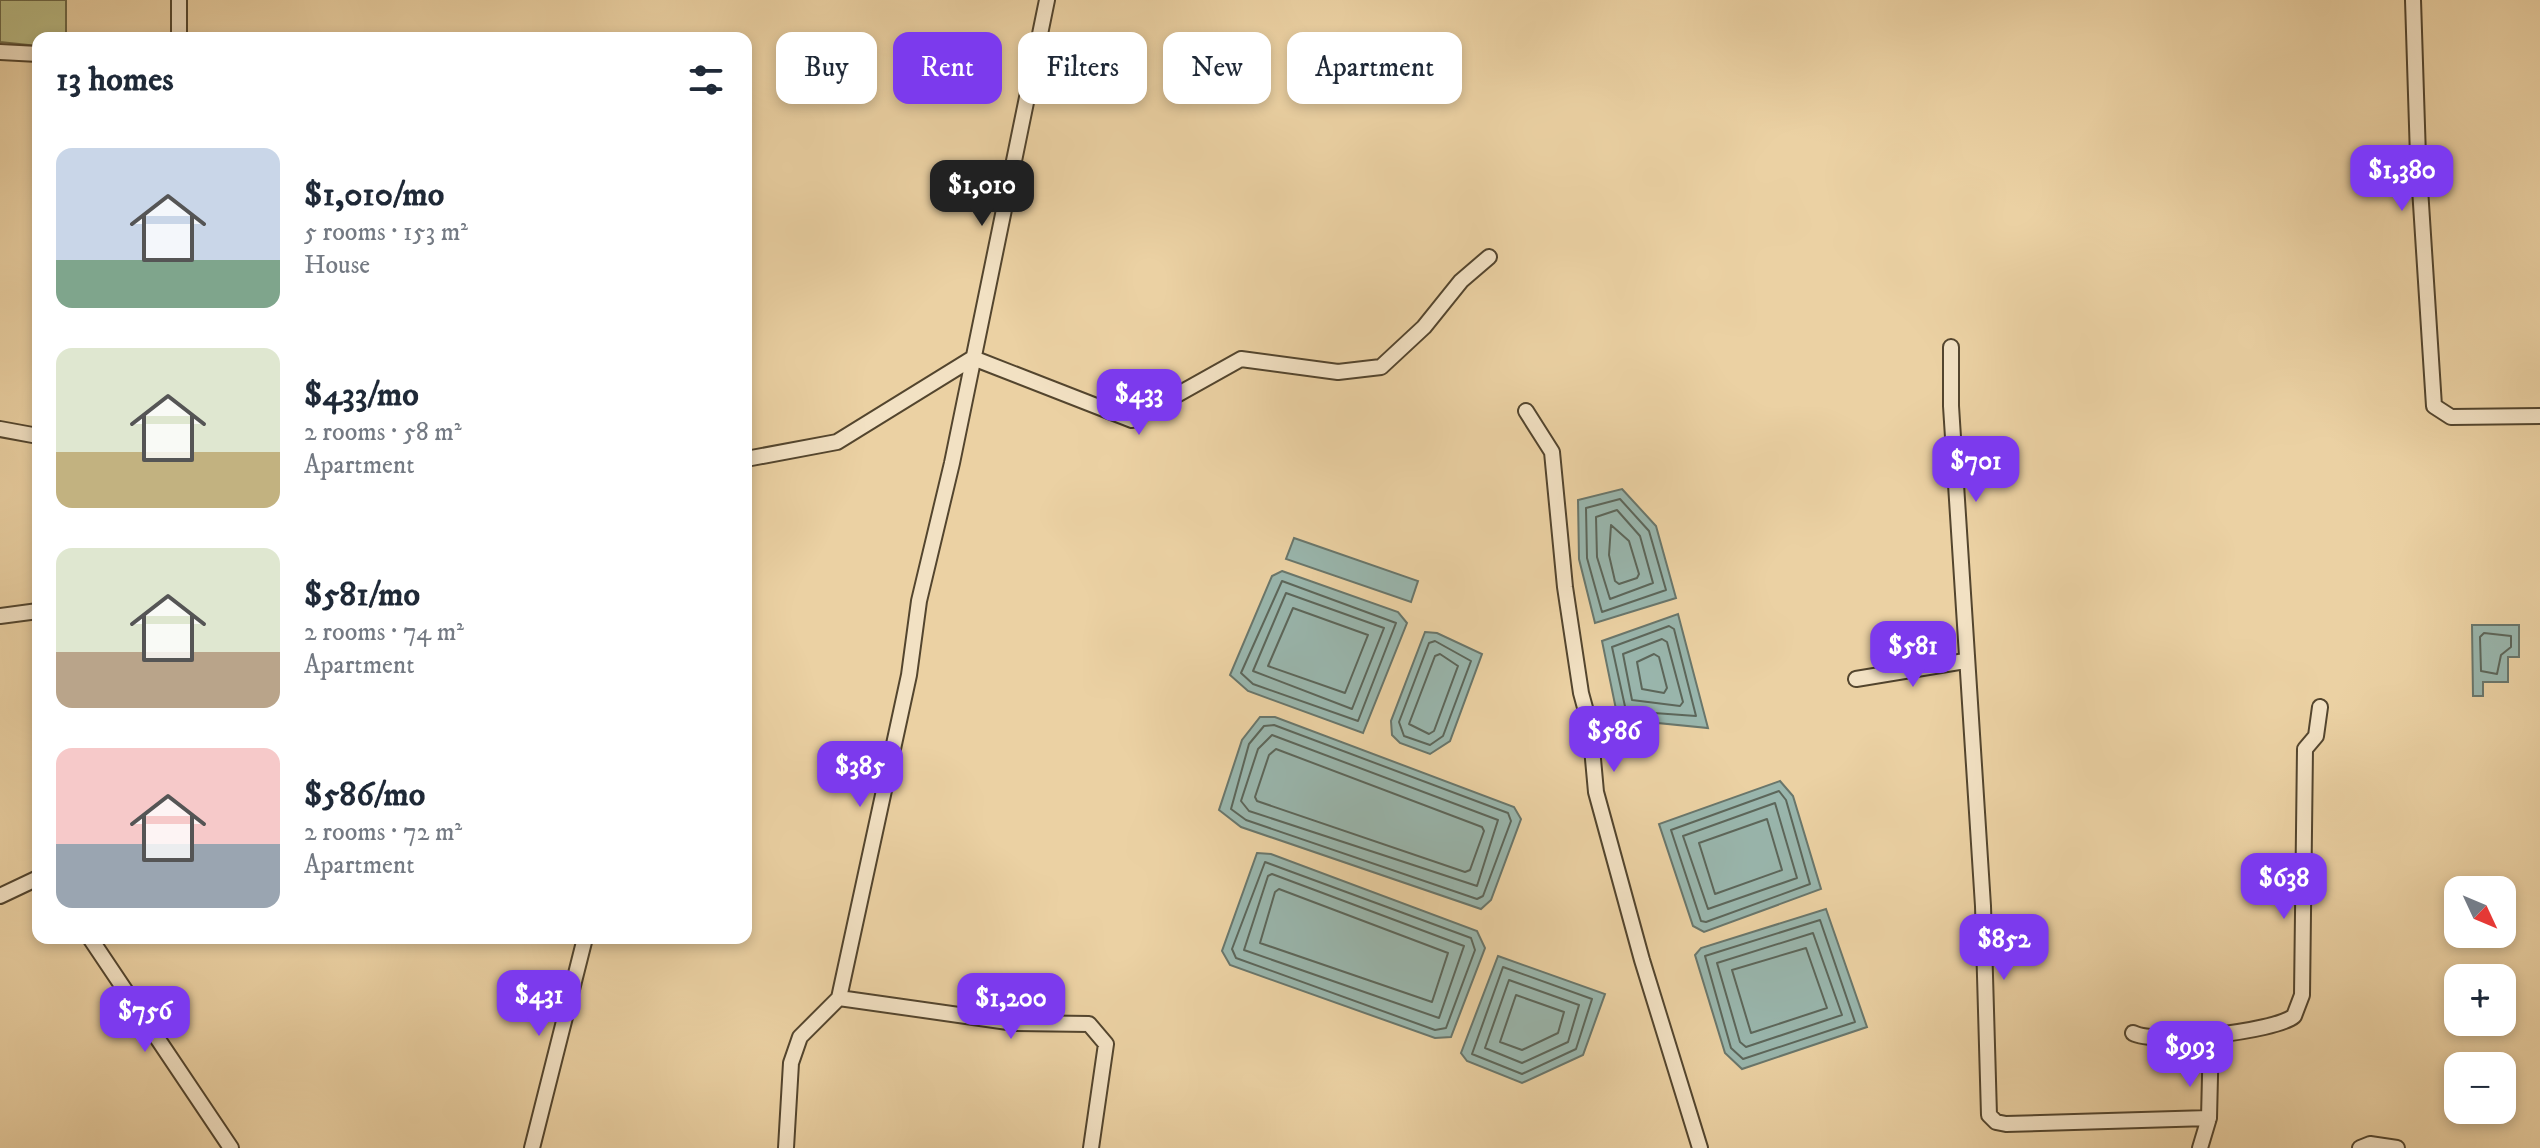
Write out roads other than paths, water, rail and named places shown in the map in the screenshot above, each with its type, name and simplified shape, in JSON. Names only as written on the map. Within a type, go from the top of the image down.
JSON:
[{"type":"street","points":[[179,0],[179,32]]},
{"type":"street","points":[[786,1148],[791,1063],[800,1037],[839,998],[909,675],[919,601],[1047,0]]},
{"type":"street","points":[[2413,0],[2418,157],[2432,399],[2438,409],[2451,417],[2540,416]]},
{"type":"street","points":[[0,52],[32,54]]},
{"type":"street","points":[[973,358],[1132,420],[1241,359],[1338,372],[1381,367],[1424,327],[1461,281],[1489,257]]},
{"type":"street","points":[[1951,347],[1951,406],[1965,661],[1983,906],[1989,1115],[1996,1122],[2006,1124],[2209,1118]]},
{"type":"street","points":[[752,458],[837,442],[973,358]]},
{"type":"street","points":[[1526,411],[1552,452],[1565,587],[1581,693],[1590,726],[1596,792],[1642,960],[1700,1148]]},
{"type":"street","points":[[0,429],[32,435]]},
{"type":"street","points":[[0,616],[32,612]]},
{"type":"street","points":[[1856,679],[1965,661]]},
{"type":"street","points":[[2133,1033],[2147,1037],[2211,1034],[2277,1025],[2294,1016],[2302,995],[2305,749],[2316,736],[2320,707]]},
{"type":"street","points":[[0,896],[32,881]]},
{"type":"street","points":[[94,944],[231,1148]]},
{"type":"street","points":[[532,1148],[583,944]]},
{"type":"street","points":[[839,998],[1015,1023],[1089,1024],[1106,1044],[1091,1148]]},
{"type":"street","points":[[2200,1148],[2209,1118],[2211,1034]]},
{"type":"street","points":[[2360,1148],[2370,1144],[2397,1148]]},
{"type":"water","points":[[1622,489],[1656,526],[1676,598],[1595,623],[1579,559],[1578,500]]},
{"type":"water","points":[[1294,538],[1418,581],[1411,602],[1286,559]]},
{"type":"water","points":[[1282,571],[1398,612],[1407,623],[1363,733],[1248,691],[1230,675],[1272,576]]},
{"type":"water","points":[[1678,614],[1708,728],[1618,719],[1602,641]]},
{"type":"water","points":[[2472,625],[2519,625],[2519,657],[2508,657],[2508,682],[2483,682],[2483,696],[2473,696]]},
{"type":"water","points":[[1425,632],[1437,633],[1482,654],[1450,741],[1430,754],[1400,743],[1392,735],[1391,721]]},
{"type":"water","points":[[1260,717],[1275,717],[1514,807],[1521,819],[1491,900],[1481,909],[1241,827],[1219,810],[1242,740]]},
{"type":"water","points":[[1780,781],[1793,796],[1821,889],[1704,932],[1693,926],[1659,824]]},
{"type":"water","points":[[1257,853],[1271,854],[1477,931],[1485,948],[1451,1037],[1435,1038],[1230,965],[1222,951]]},
{"type":"water","points":[[1826,909],[1867,1027],[1742,1069],[1725,1053],[1695,955],[1701,948]]},
{"type":"water","points":[[1498,956],[1605,994],[1583,1055],[1522,1083],[1467,1061],[1461,1053]]}]
